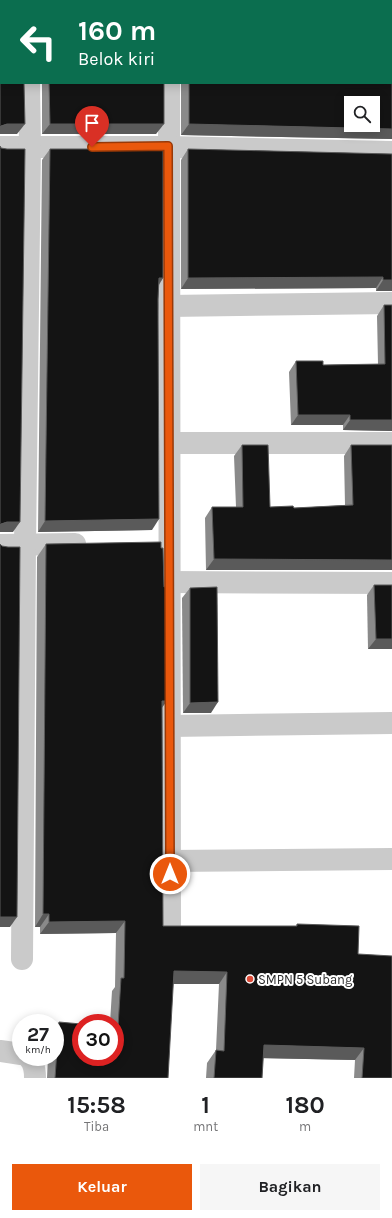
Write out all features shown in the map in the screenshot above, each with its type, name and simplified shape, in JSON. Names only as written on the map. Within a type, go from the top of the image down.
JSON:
[{"type":"street","points":[[22,958],[30,148],[29,84]]},
{"type":"street","points":[[169,84],[168,443],[161,543],[169,582],[170,925]]},
{"type":"street","points":[[0,147],[168,146],[392,152]]},
{"type":"street","points":[[169,306],[392,304]]},
{"type":"street","points":[[168,443],[392,443]]},
{"type":"street","points":[[0,545],[97,544]]},
{"type":"street","points":[[169,582],[392,583]]},
{"type":"street","points":[[170,726],[392,723]]},
{"type":"street","points":[[170,861],[392,860]]},
{"type":"street","points":[[0,1051],[12,1053]]},
{"type":"street","points":[[33,1066],[35,1078]]},
{"type":"building","points":[[0,84],[24,84],[25,124],[7,124],[0,127]]},
{"type":"building","points":[[49,84],[164,84],[164,124],[50,124]]},
{"type":"building","points":[[189,84],[392,84],[392,129],[380,129],[380,96],[344,96],[344,128],[189,124]]},
{"type":"building","points":[[0,146],[1,148],[7,149],[25,149],[20,522],[7,522],[0,525]]},
{"type":"building","points":[[50,149],[163,149],[163,278],[159,278],[158,299],[159,519],[45,521]]},
{"type":"building","points":[[188,149],[392,154],[392,280],[383,280],[383,277],[188,278]]},
{"type":"building","points":[[384,305],[392,305],[392,420],[350,420],[350,415],[298,415],[296,361],[323,361],[323,365],[385,364]]},
{"type":"building","points":[[242,445],[268,445],[270,507],[293,506],[294,508],[353,505],[351,445],[392,445],[392,560],[214,559],[212,507],[243,507]]},
{"type":"building","points":[[161,542],[161,548],[163,548],[164,587],[166,587],[167,701],[162,701],[163,926],[297,926],[297,924],[359,926],[358,954],[392,956],[392,1078],[362,1078],[364,1048],[264,1045],[262,1078],[214,1078],[216,1050],[224,1051],[227,972],[174,971],[168,1078],[55,1078],[56,1066],[64,1066],[64,1022],[72,1023],[72,1066],[124,1066],[124,1014],[119,1014],[121,978],[124,978],[125,921],[49,922],[49,914],[43,914],[46,544]]},
{"type":"building","points":[[0,544],[8,547],[20,547],[17,917],[0,917]]},
{"type":"building","points":[[374,585],[392,585],[392,639],[376,639]]},
{"type":"building","points":[[217,587],[218,702],[190,703],[190,588]]},
{"type":"place","name":"SMPN 5 Subang","points":[[250,979]]},
{"type":"route","points":[[92,147],[168,146],[170,874]]}]
